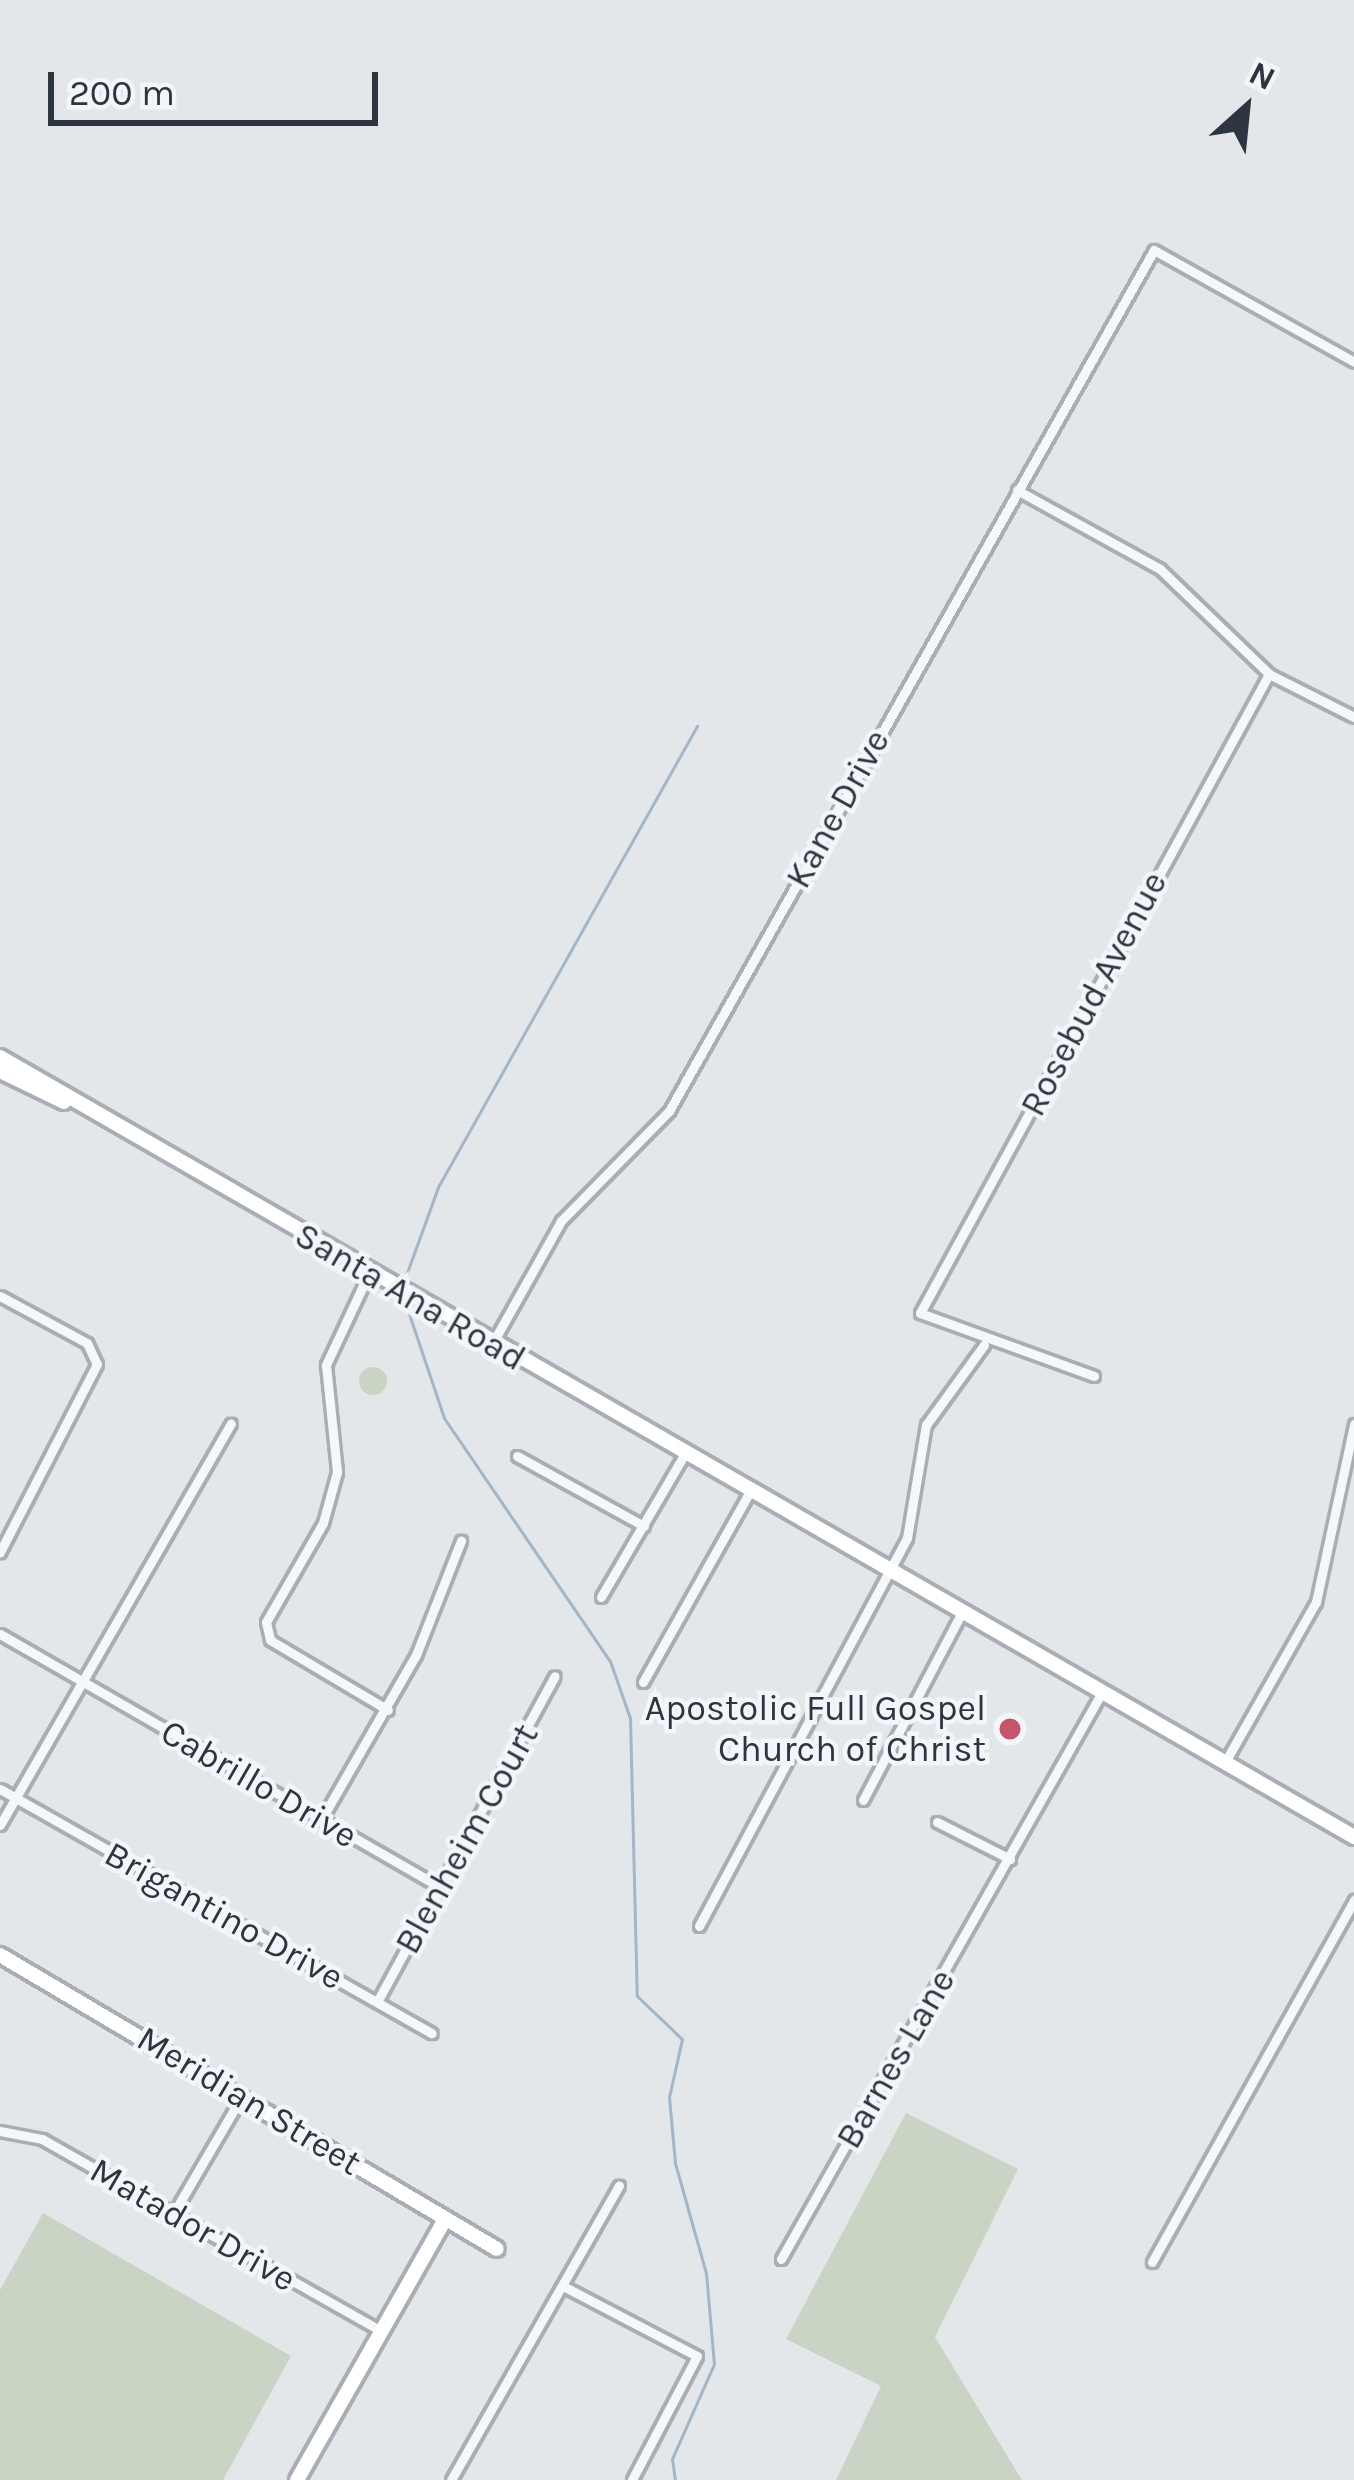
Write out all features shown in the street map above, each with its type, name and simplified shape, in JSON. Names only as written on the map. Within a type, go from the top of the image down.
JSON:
[{"type":"street","name":"Kane Drive","points":[[492,1344],[561,1221],[669,1111],[1154,250],[1354,362]]},
{"type":"street","points":[[1017,490],[1196,595],[1269,674],[1354,717]]},
{"type":"street","name":"Rosebud Avenue","points":[[984,1345],[920,1313],[1269,674]]},
{"type":"street","name":"Santa Ana Road","points":[[0,1058],[69,1103],[1354,1837]]},
{"type":"street","name":"Santa Ana Road","points":[[0,1071],[69,1103]]},
{"type":"street","points":[[369,1273],[326,1365],[338,1472],[323,1523],[266,1622],[270,1640],[388,1710]]},
{"type":"street","points":[[0,1552],[98,1364],[87,1343],[1,1298]]},
{"type":"street","points":[[699,1926],[911,1521],[926,1425],[984,1345],[1094,1376]]},
{"type":"street","points":[[0,1825],[78,1681],[231,1424]]},
{"type":"street","points":[[1225,1762],[1316,1602],[1354,1424]]},
{"type":"street","points":[[601,1598],[684,1455]]},
{"type":"street","points":[[517,1456],[644,1526]]},
{"type":"street","points":[[643,1682],[749,1493]]},
{"type":"street","points":[[321,1820],[388,1710],[461,1541]]},
{"type":"street","points":[[863,1800],[962,1612]]},
{"type":"street","name":"Cabrillo Drive","points":[[0,1634],[440,1887]]},
{"type":"street","name":"Blenheim Court","points":[[377,2002],[555,1676]]},
{"type":"street","name":"Barnes Lane","points":[[781,2258],[1102,1693]]},
{"type":"street","name":"Brigantino Drive","points":[[0,1790],[432,2033]]},
{"type":"street","points":[[937,1822],[1010,1859]]},
{"type":"street","points":[[1153,2262],[1354,1900]]},
{"type":"street","name":"Meridian Street","points":[[0,1954],[497,2249]]},
{"type":"street","points":[[173,2214],[242,2096]]},
{"type":"street","name":"Matador Drive","points":[[0,2132],[30,2133],[382,2331]]},
{"type":"street","points":[[451,2480],[619,2185]]},
{"type":"street","points":[[297,2480],[445,2219]]},
{"type":"street","points":[[563,2286],[696,2356],[632,2480]]},
{"type":"green space","points":[[373,1367],[383,1371],[387,1381],[383,1391],[373,1395],[363,1391],[359,1381],[363,1371]]},
{"type":"green space","points":[[906,2113],[1018,2169],[935,2337],[1022,2480],[836,2480],[881,2386],[786,2339]]},
{"type":"green space","points":[[43,2213],[291,2356],[223,2480],[0,2480],[0,2290]]},
{"type":"waterway","points":[[404,1281],[438,1187],[697,726]]},
{"type":"waterway","points":[[403,1296],[444,1418],[610,1661],[630,1718],[637,1996],[682,2039],[669,2097],[675,2163],[706,2273],[714,2364],[672,2459],[675,2480]]},
{"type":"place","name":"Apostolic Full Gospel Church of Christ","points":[[1010,1729]]}]
